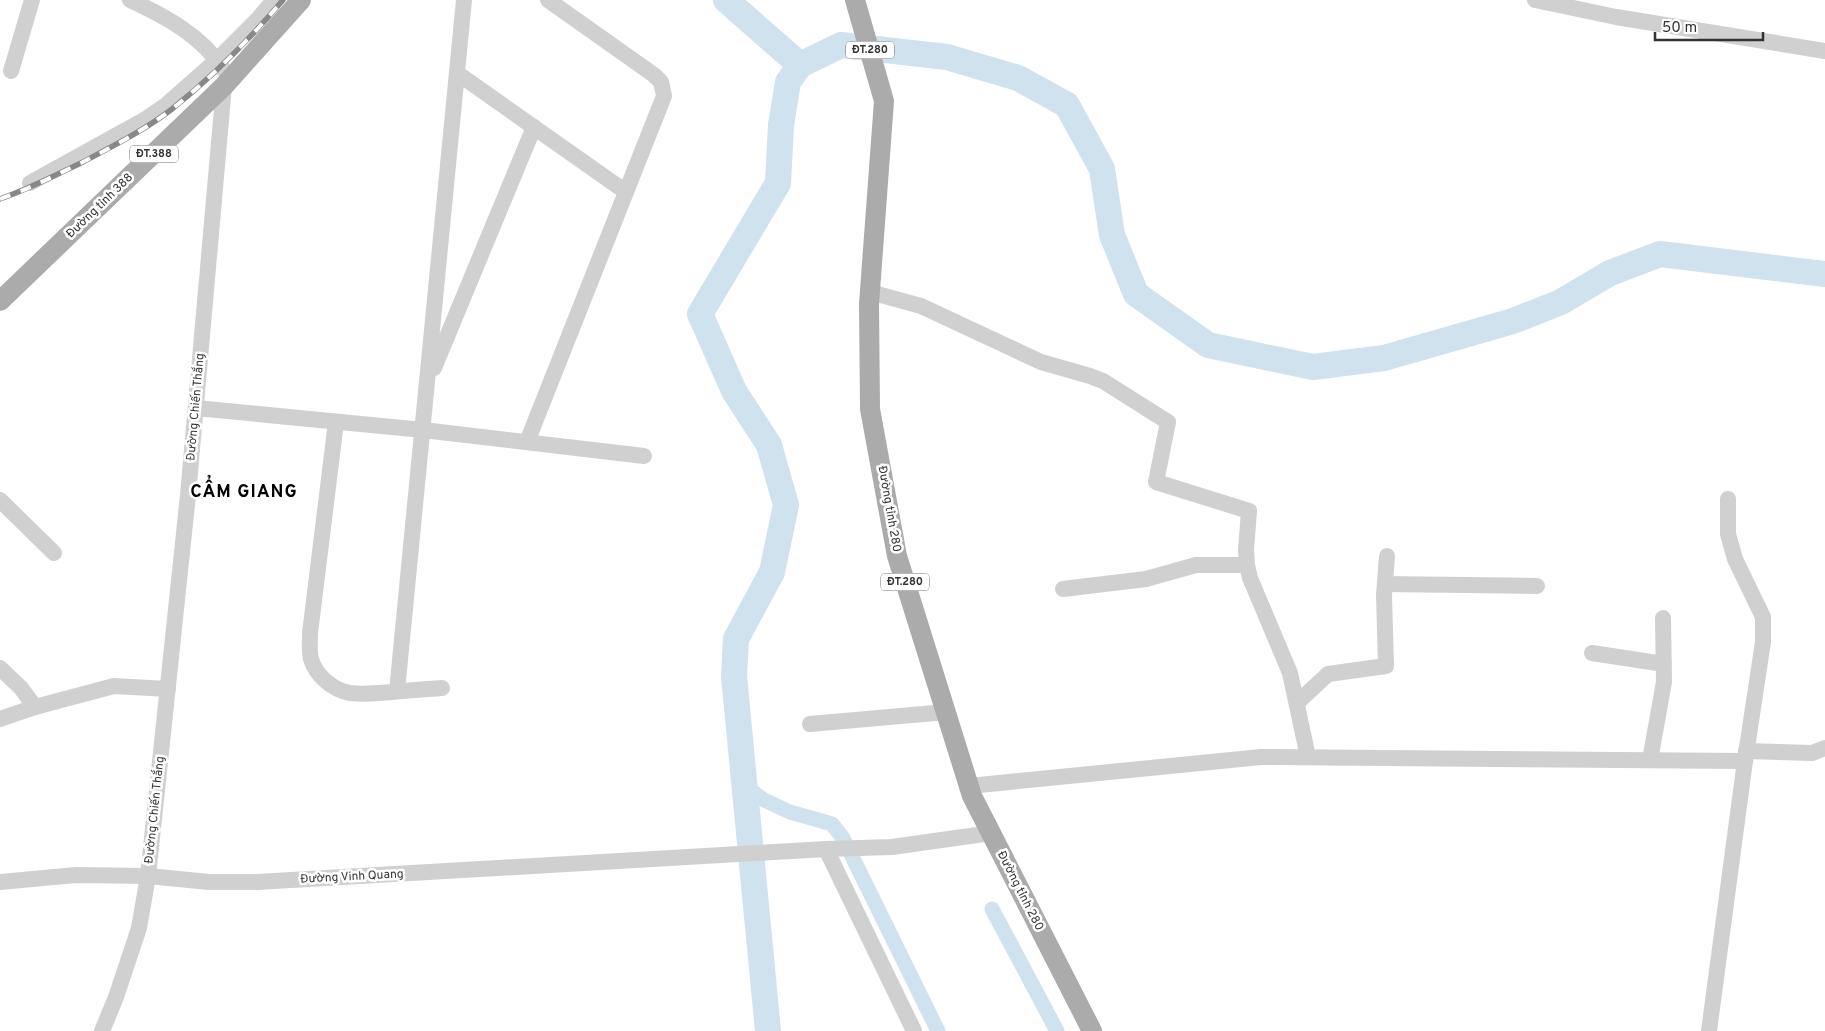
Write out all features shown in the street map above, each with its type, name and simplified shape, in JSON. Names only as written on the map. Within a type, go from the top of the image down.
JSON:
[{"type":"main road","name":"Đường tỉnh 388","points":[[0,301],[227,83],[301,0]]},
{"type":"main road","name":"Đường tỉnh 280","points":[[855,0],[884,99],[870,292],[870,409],[897,556],[972,796],[1092,1031]]},
{"type":"street","points":[[11,71],[32,0]]},
{"type":"street","points":[[130,0],[156,12],[203,43],[217,60],[227,83]]},
{"type":"street","points":[[30,183],[144,120],[166,105],[217,60],[258,20],[274,0]]},
{"type":"street","points":[[397,691],[464,0]]},
{"type":"street","points":[[527,442],[664,96],[661,82],[654,75],[548,0]]},
{"type":"street","points":[[1535,0],[1616,17],[1825,52]]},
{"type":"street","points":[[457,73],[626,192]]},
{"type":"street","name":"Đường Chiến Thắng","points":[[102,1031],[116,997],[139,928],[148,876],[227,83]]},
{"type":"street","points":[[428,383],[534,127]]},
{"type":"street","points":[[870,292],[909,301],[1041,362],[1103,381],[1168,422],[1156,482],[1249,510],[1247,565],[1290,673],[1308,757]]},
{"type":"street","points":[[196,408],[423,430],[644,456]]},
{"type":"street","points":[[336,422],[310,633],[309,647],[311,660],[317,672],[326,681],[349,693],[365,694],[442,688]]},
{"type":"street","points":[[1709,1031],[1745,756],[1763,642],[1763,618],[1734,559],[1728,534],[1728,499]]},
{"type":"street","points":[[0,500],[54,553]]},
{"type":"street","points":[[1297,703],[1328,674],[1386,666],[1385,584],[1387,556]]},
{"type":"street","points":[[1063,589],[1146,580],[1196,564],[1247,565]]},
{"type":"street","points":[[1385,584],[1537,586]]},
{"type":"street","points":[[1650,760],[1662,698],[1664,664],[1663,618]]},
{"type":"street","points":[[1592,653],[1664,664]]},
{"type":"street","points":[[0,668],[21,688],[34,706]]},
{"type":"street","points":[[0,718],[34,706],[114,686],[168,689]]},
{"type":"street","points":[[810,724],[946,712]]},
{"type":"street","points":[[969,786],[1261,757],[1650,760],[1812,752],[1825,748]]},
{"type":"street","name":"Đường Vinh Quang","points":[[0,882],[76,875],[148,876],[209,882],[257,882],[826,849],[892,847],[991,833]]},
{"type":"street","points":[[826,849],[914,1031]]},
{"type":"waterway","points":[[726,0],[800,65]]},
{"type":"waterway","points":[[768,1031],[734,676],[736,639],[772,572],[786,505],[769,445],[734,391],[700,314],[778,183],[781,125],[788,82],[800,65],[841,45],[947,57],[1018,78],[1067,105],[1102,169],[1112,235],[1136,294],[1208,345],[1313,367],[1384,358],[1513,321],[1561,302],[1610,273],[1660,254],[1825,274]]},
{"type":"waterway","points":[[745,786],[764,800],[790,812],[832,824],[843,838],[938,1031]]},
{"type":"waterway","points":[[992,909],[1057,1031]]},
{"type":"railway","points":[[0,199],[83,162],[162,117],[216,71],[283,0]]},
{"type":"district","name":"CẨM GIANG","points":[[244,492]]}]
